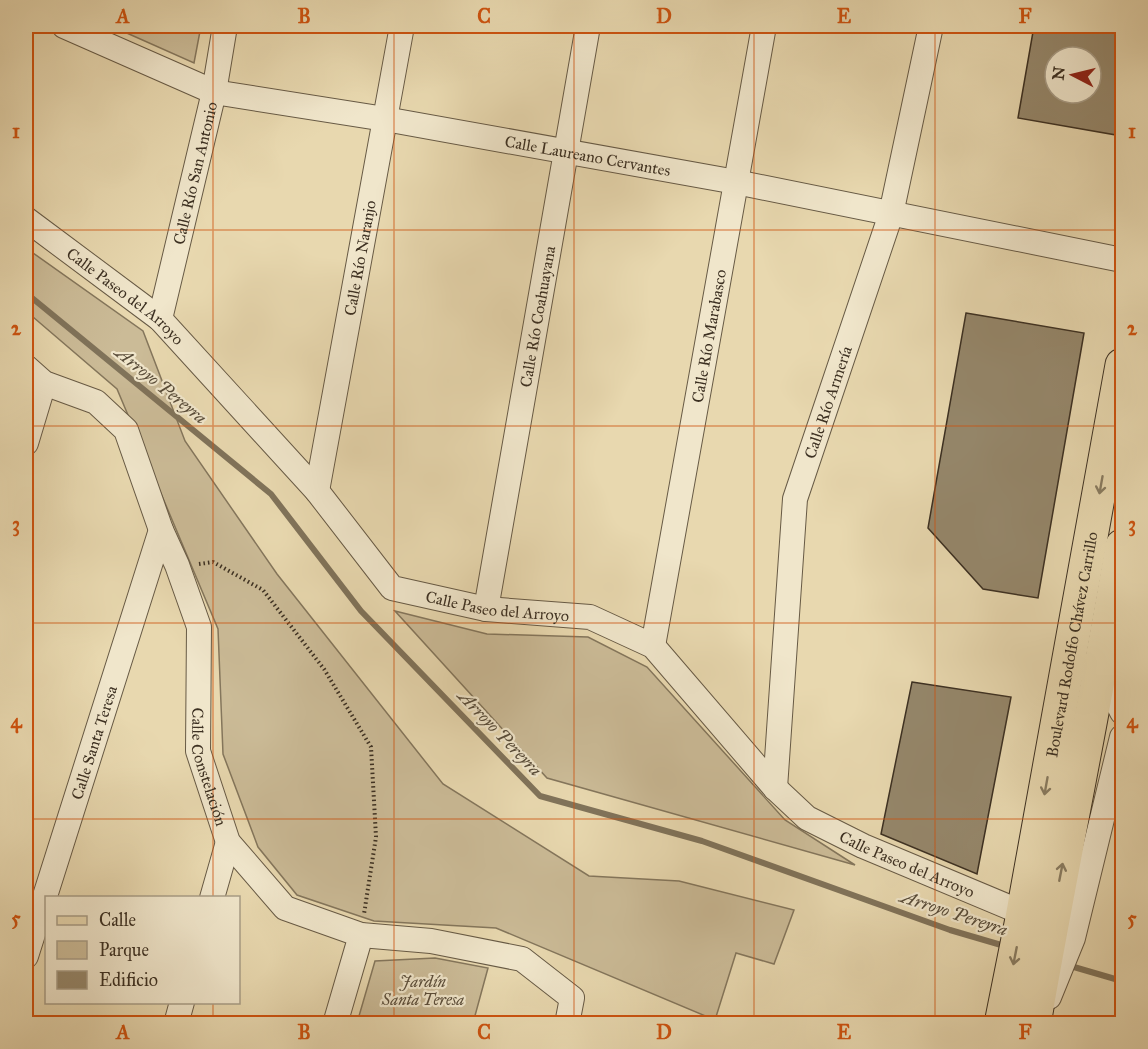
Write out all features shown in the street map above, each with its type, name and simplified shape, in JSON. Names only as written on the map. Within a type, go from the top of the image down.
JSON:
[{"type":"main road","name":"Boulevard Rodolfo Chávez Carrillo","points":[[1042,926],[1068,666],[1122,365]]},
{"type":"main road","name":"Boulevard Rodolfo Chávez Carrillo","points":[[1042,926],[1112,673],[1122,546]]},
{"type":"main road","points":[[1001,1023],[1009,988],[1042,926]]},
{"type":"main road","points":[[1039,1014],[1042,926]]},
{"type":"street","name":"Calle Laureano Cervantes","points":[[64,26],[214,93],[385,119],[736,182],[1122,260]]},
{"type":"street","name":"Calle Río San Antonio","points":[[160,319],[214,93],[225,26]]},
{"type":"street","name":"Calle Río Naranjo","points":[[317,491],[402,26]]},
{"type":"street","name":"Calle Río Coahuayana","points":[[486,609],[588,26]]},
{"type":"street","name":"Calle Río Marabasco","points":[[653,646],[764,26]]},
{"type":"street","name":"Calle Río Armería","points":[[775,788],[795,499],[891,214],[931,26]]},
{"type":"street","name":"Calle Paseo del Arroyo","points":[[26,219],[160,319],[317,491],[392,588],[486,609],[590,617],[653,646],[775,788],[807,818],[863,846],[1042,926]]},
{"type":"street","name":"Calle Constelación","points":[[26,367],[44,384],[96,402],[126,430],[161,530],[199,627],[198,751],[228,842],[285,908],[361,936],[431,941],[522,959],[572,998],[567,1023]]},
{"type":"street","points":[[26,443],[44,384]]},
{"type":"street","name":"Calle Santa Teresa","points":[[26,956],[38,907],[161,530]]},
{"type":"street","points":[[1068,666],[1112,673],[1122,712]]},
{"type":"street","points":[[1042,926],[1122,737]]},
{"type":"street","points":[[212,896],[228,842]]},
{"type":"street","points":[[335,1023],[361,936]]},
{"type":"street","points":[[176,1023],[181,1004]]},
{"type":"path","points":[[177,566],[213,562],[263,590],[324,669],[371,747],[376,837],[361,936]]},
{"type":"green space","points":[[111,26],[201,26],[194,63]]},
{"type":"green space","points":[[26,248],[143,331],[185,441],[277,574],[443,784],[589,876],[679,881],[794,910],[774,964],[736,953],[715,1020],[496,928],[374,921],[297,895],[258,847],[223,754],[218,629],[117,389],[26,311]]},
{"type":"green space","points":[[395,611],[487,634],[588,637],[647,667],[785,820],[855,865],[547,778]]},
{"type":"green space","name":"Jardín Santa Teresa","points":[[435,958],[488,968],[473,1023],[357,1023],[375,961]]},
{"type":"building","points":[[1034,26],[1122,26],[1122,136],[1018,118]]},
{"type":"building","points":[[966,313],[1084,333],[1038,598],[983,589],[928,528]]},
{"type":"building","points":[[912,682],[1011,697],[977,874],[881,834]]},
{"type":"waterway","name":"Arroyo Pereyra","points":[[26,293],[271,494],[361,611],[540,796],[702,841],[950,930],[1008,947]]},
{"type":"waterway","name":"Arroyo Pereyra","points":[[1067,965],[1122,981]]}]
